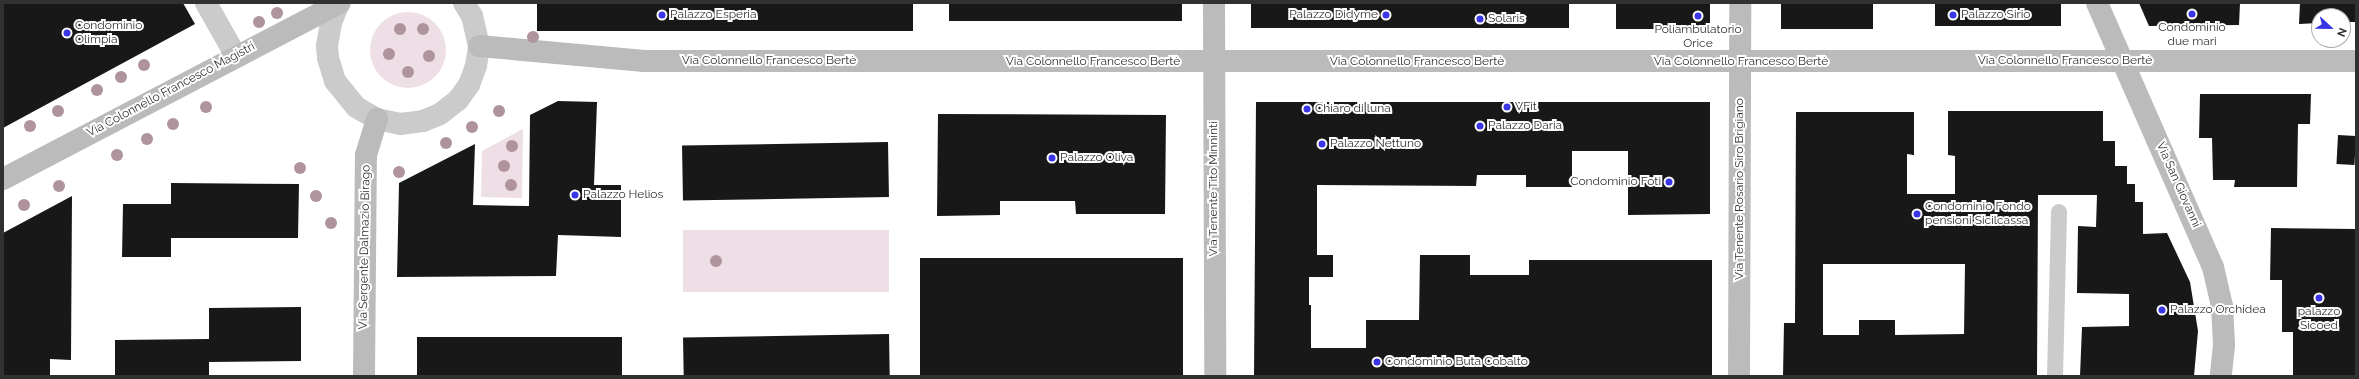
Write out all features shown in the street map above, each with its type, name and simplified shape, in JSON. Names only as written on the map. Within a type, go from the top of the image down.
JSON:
[{"type":"street","points":[[206,3],[236,56]]},
{"type":"street","points":[[339,3],[328,36],[330,68],[341,91],[350,103],[376,119],[410,123],[440,114],[458,100],[469,85],[476,66],[479,46],[474,21],[464,3]]},
{"type":"street","name":"Via Colonnello Francesco Magistri","points":[[3,179],[339,3]]},
{"type":"street","name":"Via Tenente Tito Minninti","points":[[1214,3],[1215,376]]},
{"type":"street","name":"Via Tenente Rosario Siro Brigiano","points":[[1740,3],[1740,376]]},
{"type":"street","name":"Via San Giovanni","points":[[2097,3],[2213,267],[2222,306],[2224,345],[2221,376]]},
{"type":"street","name":"Via Colonnello Francesco Bertè","points":[[479,46],[644,61],[2356,61]]},
{"type":"street","name":"Via Sergente Dalmazio Birago","points":[[364,376],[366,155],[376,119]]},
{"type":"lane","points":[[2055,376],[2059,212]]},
{"type":"shaded area","points":[[408,12],[422,15],[435,23],[443,36],[446,50],[443,64],[435,77],[422,85],[408,88],[394,85],[381,77],[373,64],[370,50],[373,36],[381,23],[394,15]]},
{"type":"shaded area","points":[[523,129],[522,198],[481,197],[482,151]]},
{"type":"shaded area","points":[[683,230],[889,230],[889,292],[683,292]]},
{"type":"building","points":[[3,3],[183,3],[195,24],[3,128]]},
{"type":"building","points":[[537,3],[913,3],[913,31],[537,31]]},
{"type":"building","points":[[949,3],[1182,3],[1182,21],[949,21]]},
{"type":"building","points":[[1251,3],[1569,3],[1569,28],[1251,28]]},
{"type":"building","points":[[1616,3],[1710,3],[1710,29],[1616,29]]},
{"type":"building","points":[[1781,3],[1873,3],[1873,29],[1781,29]]},
{"type":"building","points":[[1935,3],[2061,3],[2061,26],[1935,26]]},
{"type":"building","name":"Condominio due mari","points":[[2139,3],[2240,3],[2239,25],[2149,26]]},
{"type":"building","points":[[2300,3],[2356,3],[2356,22],[2351,22],[2351,8],[2311,8],[2311,23],[2299,24]]},
{"type":"building","points":[[2200,94],[2311,94],[2310,124],[2298,124],[2297,187],[2234,187],[2235,180],[2213,180],[2212,138],[2199,138]]},
{"type":"building","name":"Palazzo Helios","points":[[558,101],[597,102],[594,185],[621,185],[621,237],[558,235],[556,276],[397,277],[399,183],[475,144],[473,205],[529,206],[530,115]]},
{"type":"building","points":[[1256,102],[1710,102],[1710,214],[1628,215],[1628,151],[1572,151],[1572,187],[1526,187],[1526,175],[1477,175],[1476,186],[1317,185],[1317,255],[1333,255],[1333,277],[1309,277],[1309,305],[1311,305],[1311,348],[1366,348],[1366,320],[1419,320],[1420,255],[1470,255],[1470,275],[1529,275],[1529,260],[1712,260],[1712,376],[1254,376]]},
{"type":"building","points":[[1948,111],[2103,111],[2103,141],[2115,141],[2115,166],[2127,166],[2127,184],[2135,184],[2135,202],[2143,202],[2143,234],[2167,233],[2190,282],[2198,331],[2194,376],[2080,376],[2082,327],[2129,326],[2129,294],[2077,293],[2078,226],[2096,227],[2097,195],[2038,195],[2037,376],[1783,376],[1784,323],[1795,323],[1796,112],[1914,112],[1914,155],[1907,154],[1907,194],[1955,194],[1955,156],[1948,155]],"holes":[[[1823,264],[1965,264],[1964,334],[1895,335],[1895,320],[1859,320],[1859,335],[1823,335]]]},
{"type":"building","name":"Palazzo Oliva","points":[[938,114],[1166,115],[1165,214],[1076,214],[1075,201],[1000,201],[1000,215],[937,216]]},
{"type":"building","points":[[2338,135],[2356,136],[2354,165],[2336,164]]},
{"type":"building","points":[[888,142],[889,197],[683,201],[682,146]]},
{"type":"building","points":[[171,183],[299,184],[298,238],[171,238],[171,257],[122,257],[123,204],[171,204]]},
{"type":"building","points":[[72,196],[71,360],[50,359],[50,376],[3,376],[3,233]]},
{"type":"building","name":"palazzo Sicoed","points":[[2271,228],[2356,229],[2356,376],[2293,376],[2293,332],[2282,332],[2282,280],[2270,280]]},
{"type":"building","points":[[920,258],[1183,258],[1183,376],[920,376]]},
{"type":"building","points":[[301,307],[301,361],[209,362],[209,376],[115,376],[115,340],[209,339],[209,308]]},
{"type":"building","points":[[889,334],[890,376],[684,376],[683,338]]},
{"type":"building","points":[[417,337],[622,337],[622,376],[417,376]]},
{"type":"place","name":"Condominio due mari","points":[[2192,14]]},
{"type":"place","name":"Palazzo Esperia","points":[[662,15]]},
{"type":"place","name":"Palazzo Didyme","points":[[1386,15]]},
{"type":"place","name":"Palazzo Sirio","points":[[1953,15]]},
{"type":"place","name":"Poliambulatorio Orice","points":[[1698,16]]},
{"type":"place","name":"Solaris","points":[[1480,19]]},
{"type":"place","name":"Condominio Olimpia","points":[[67,33]]},
{"type":"place","name":"VFit","points":[[1507,107]]},
{"type":"place","name":"Chiaro di luna","points":[[1307,109]]},
{"type":"place","name":"Palazzo Daria","points":[[1480,126]]},
{"type":"place","name":"Palazzo Nettuno","points":[[1322,144]]},
{"type":"place","name":"Palazzo Oliva","points":[[1052,158]]},
{"type":"place","name":"Condominio Foti","points":[[1669,182]]},
{"type":"place","name":"Palazzo Helios","points":[[575,195]]},
{"type":"place","name":"Condominio Fondo pensioni Sicilcassa","points":[[1917,214]]},
{"type":"place","name":"palazzo Sicoed","points":[[2319,298]]},
{"type":"place","name":"Palazzo Orchidea","points":[[2162,310]]},
{"type":"place","name":"Condominio Buta Cobalto","points":[[1377,362]]}]
